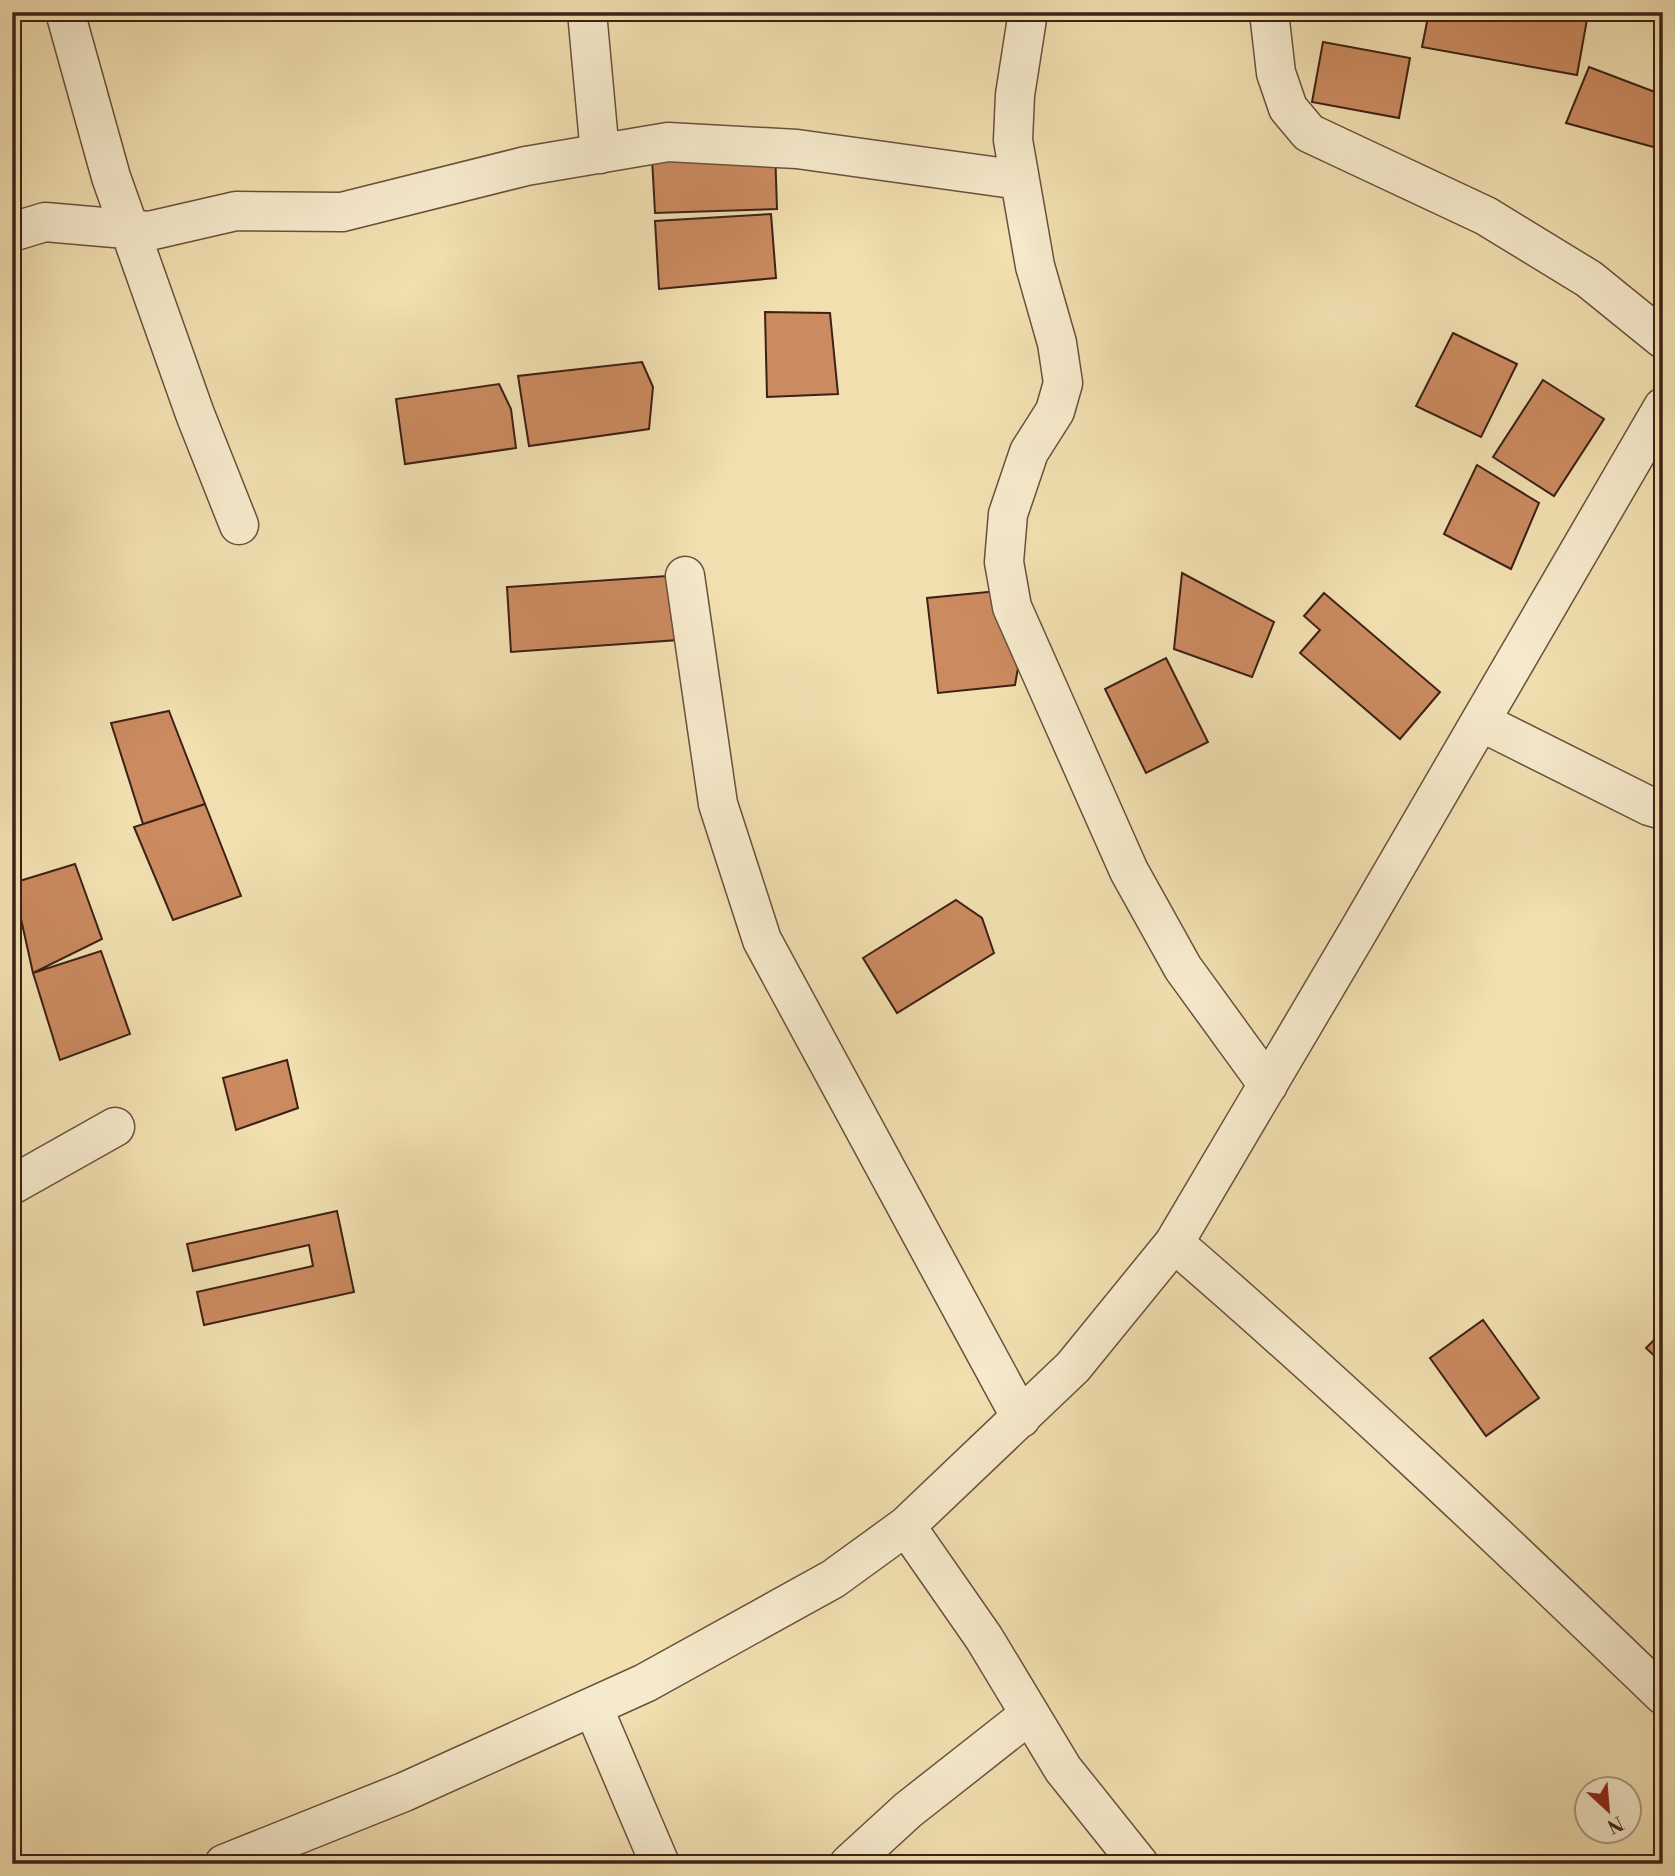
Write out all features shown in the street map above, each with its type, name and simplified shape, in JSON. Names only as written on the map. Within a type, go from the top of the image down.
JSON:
[{"type":"street","points":[[65,12],[111,177],[195,414],[239,525]]},
{"type":"street","points":[[587,12],[600,154]]},
{"type":"street","points":[[1028,12],[1015,95],[1013,140],[1035,266],[1057,343],[1063,383],[1055,411],[1029,452],[1008,514],[1004,562],[1012,607],[1129,871],[1183,968],[1268,1085]]},
{"type":"street","points":[[1269,12],[1276,73],[1280,85],[1288,108],[1310,132],[1486,216],[1589,279],[1663,339]]},
{"type":"street","points":[[12,232],[45,222],[149,231],[236,211],[342,212],[526,166],[668,142],[797,149],[1020,180]]},
{"type":"street","points":[[224,1864],[404,1791],[645,1683],[833,1579],[906,1526],[1073,1367],[1174,1243],[1663,407]]},
{"type":"street","points":[[685,576],[718,804],[762,940],[1021,1418]]},
{"type":"street","points":[[1480,722],[1663,810]]},
{"type":"street","points":[[12,1185],[115,1127]]},
{"type":"street","points":[[1174,1243],[1280,1335],[1510,1547],[1663,1695]]},
{"type":"street","points":[[906,1526],[984,1638],[1063,1769],[1139,1864]]},
{"type":"street","points":[[593,1707],[660,1864]]},
{"type":"street","points":[[849,1864],[908,1810],[1030,1714]]},
{"type":"building","points":[[1429,12],[1588,14],[1577,75],[1422,47]]},
{"type":"building","points":[[1323,42],[1410,58],[1399,118],[1312,102]]},
{"type":"building","points":[[1589,67],[1663,95],[1663,126],[1657,148],[1566,123]]},
{"type":"building","points":[[775,148],[777,209],[655,213],[652,158]]},
{"type":"building","points":[[771,214],[776,278],[659,289],[655,221]]},
{"type":"building","points":[[765,312],[830,313],[838,394],[767,397]]},
{"type":"building","points":[[1453,333],[1517,364],[1481,437],[1416,406]]},
{"type":"building","points":[[642,362],[653,387],[649,429],[529,446],[518,376]]},
{"type":"building","points":[[1543,380],[1604,419],[1554,496],[1493,457]]},
{"type":"building","points":[[499,384],[511,409],[516,448],[405,464],[396,399]]},
{"type":"building","points":[[1477,465],[1539,503],[1511,569],[1444,534]]},
{"type":"building","points":[[1182,573],[1274,622],[1252,677],[1174,649]]},
{"type":"building","points":[[667,576],[678,640],[511,652],[507,587]]},
{"type":"building","points":[[998,591],[1024,634],[1015,685],[938,693],[927,598]]},
{"type":"building","points":[[1324,593],[1440,692],[1400,739],[1300,653],[1320,630],[1304,616]]},
{"type":"building","points":[[1166,658],[1208,742],[1146,773],[1105,689]]},
{"type":"building","points":[[169,711],[205,804],[143,824],[111,723]]},
{"type":"building","points":[[205,804],[241,896],[173,920],[134,827]]},
{"type":"building","points":[[75,864],[102,939],[33,973],[13,883]]},
{"type":"building","points":[[956,900],[982,918],[994,953],[897,1013],[863,958]]},
{"type":"building","points":[[101,951],[130,1034],[60,1060],[33,973]]},
{"type":"building","points":[[287,1060],[298,1108],[236,1130],[223,1078]]},
{"type":"building","points":[[337,1211],[354,1292],[204,1325],[197,1292],[313,1266],[309,1245],[193,1271],[187,1244]]},
{"type":"building","points":[[1483,1320],[1539,1398],[1486,1436],[1430,1358]]},
{"type":"building","points":[[1663,1331],[1663,1364],[1646,1348]]}]
